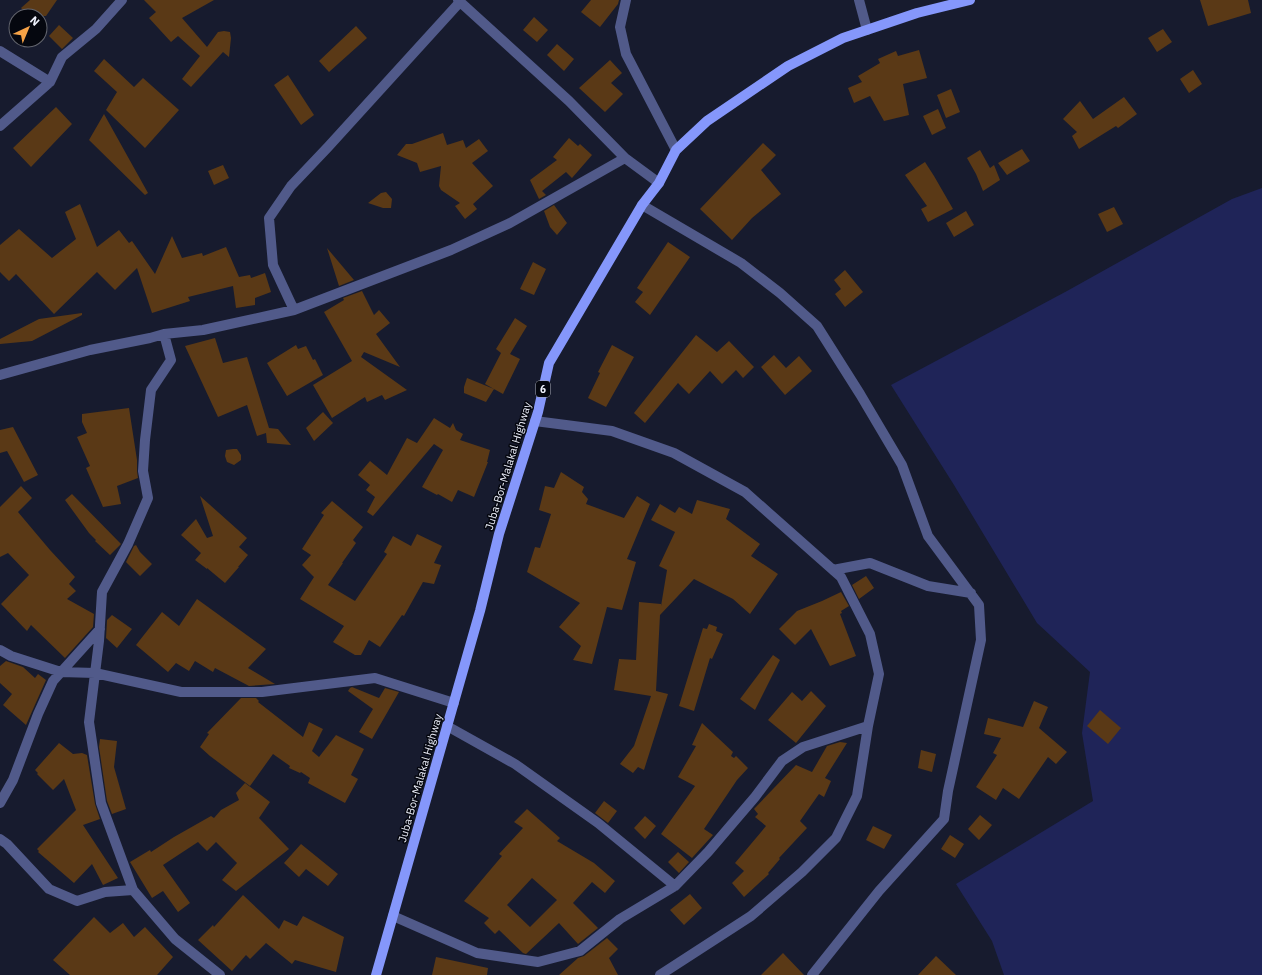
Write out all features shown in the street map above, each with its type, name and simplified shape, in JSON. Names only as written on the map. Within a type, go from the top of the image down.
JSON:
[{"type":"main road","name":"Juba-Bor-Malakal Highway","points":[[376,975],[480,611],[499,534],[535,421],[549,364],[642,205],[658,183],[676,150],[707,121],[788,66],[843,38],[917,13],[970,0]]},
{"type":"street","points":[[0,126],[50,82],[62,57],[96,29],[122,0]]},
{"type":"street","points":[[626,0],[620,27],[626,54],[676,150]]},
{"type":"street","points":[[859,0],[867,30]]},
{"type":"street","points":[[294,310],[272,265],[269,218],[291,186],[459,1],[569,101],[625,158],[658,183]]},
{"type":"street","points":[[0,51],[50,82]]},
{"type":"street","points":[[0,375],[90,350],[164,334],[203,330],[294,310],[451,250],[504,226],[625,158]]},
{"type":"street","points":[[642,205],[741,263],[780,293],[817,326],[860,394],[902,465],[928,536],[979,605],[981,640],[948,791],[944,819],[879,891],[812,975]]},
{"type":"street","points":[[164,334],[171,360],[151,390],[143,471],[148,498],[128,544],[102,592],[100,628],[89,722],[101,803],[133,890],[175,939],[220,975]]},
{"type":"street","points":[[535,421],[612,431],[674,453],[745,492],[840,576],[870,634],[879,674],[868,726],[857,796],[836,838],[802,872],[751,916],[660,975]]},
{"type":"street","points":[[834,570],[870,563],[928,586],[971,593]]},
{"type":"street","points":[[0,803],[13,780],[52,681],[100,628]]},
{"type":"street","points":[[0,650],[11,656],[61,672],[95,673],[181,692],[262,692],[375,678],[454,703]]},
{"type":"street","points":[[447,726],[515,764],[598,823],[675,886]]},
{"type":"street","points":[[393,916],[477,952],[538,962],[580,951],[620,919],[675,886],[708,852],[755,797],[782,761],[803,746],[868,726]]},
{"type":"street","points":[[0,839],[7,844],[49,889],[77,901],[105,892],[133,890]]},
{"type":"shaded area","points":[[1262,188],[1262,975],[1004,975],[992,941],[956,884],[1093,801],[1082,733],[1090,672],[1037,623],[954,485],[891,385],[1067,291],[1232,199]]},
{"type":"building","points":[[30,0],[57,0],[48,13],[48,8],[21,8]]},
{"type":"building","points":[[144,0],[214,0],[182,18],[207,47],[218,32],[230,32],[231,38],[229,57],[223,52],[191,87],[182,79],[200,56],[178,36],[171,42],[149,18],[156,12]]},
{"type":"building","points":[[591,0],[619,0],[618,4],[600,27],[581,12]]},
{"type":"building","points":[[1200,0],[1248,0],[1251,13],[1208,26]]},
{"type":"building","points":[[534,17],[548,30],[537,42],[523,30]]},
{"type":"building","points":[[59,25],[73,38],[62,49],[49,36]]},
{"type":"building","points":[[356,26],[367,38],[329,72],[319,61]]},
{"type":"building","points":[[1163,29],[1172,42],[1157,52],[1148,38]]},
{"type":"building","points":[[557,44],[574,59],[564,71],[547,55]]},
{"type":"building","points":[[919,50],[927,78],[903,84],[909,115],[884,121],[870,96],[854,103],[848,88],[862,82],[858,76],[880,63],[878,59],[896,51],[898,56]]},
{"type":"building","points":[[104,59],[134,87],[143,78],[179,110],[145,148],[106,110],[117,92],[94,71]]},
{"type":"building","points":[[610,60],[622,73],[611,83],[623,94],[605,112],[579,88]]},
{"type":"building","points":[[1193,70],[1202,84],[1189,93],[1180,79]]},
{"type":"building","points":[[288,75],[314,115],[301,125],[274,85]]},
{"type":"building","points":[[951,89],[960,112],[946,118],[937,95]]},
{"type":"building","points":[[1124,97],[1137,114],[1118,128],[1116,126],[1079,149],[1072,136],[1077,132],[1063,119],[1080,101],[1093,119]]},
{"type":"building","points":[[56,107],[72,124],[31,167],[13,148]]},
{"type":"building","points":[[938,109],[946,128],[932,135],[923,116]]},
{"type":"building","points":[[104,114],[148,193],[145,195],[89,140]]},
{"type":"building","points":[[443,133],[447,145],[463,140],[466,148],[479,139],[488,151],[472,163],[493,186],[473,204],[477,209],[465,219],[455,206],[460,203],[441,190],[439,186],[441,166],[420,172],[417,163],[397,155],[406,144],[412,144]]},
{"type":"building","points":[[569,138],[578,146],[580,144],[592,155],[572,178],[566,172],[542,191],[546,195],[539,199],[530,180],[557,160],[553,157]]},
{"type":"building","points":[[763,143],[776,155],[761,170],[781,194],[752,218],[732,240],[700,209]]},
{"type":"building","points":[[1022,149],[1030,161],[1007,175],[998,163]]},
{"type":"building","points":[[980,150],[990,168],[994,165],[1000,180],[983,191],[967,158]]},
{"type":"building","points":[[925,162],[953,209],[928,222],[921,209],[927,206],[905,175]]},
{"type":"building","points":[[223,165],[229,178],[214,185],[208,171]]},
{"type":"building","points":[[386,192],[392,199],[391,208],[383,208],[368,203],[381,193]]},
{"type":"building","points":[[80,204],[97,247],[119,230],[129,243],[132,241],[155,274],[172,236],[182,258],[202,253],[203,256],[226,247],[239,277],[250,275],[251,278],[265,273],[271,292],[255,298],[255,305],[236,308],[233,286],[188,297],[190,301],[152,313],[137,268],[115,290],[97,272],[54,314],[16,274],[9,281],[0,272],[0,245],[19,229],[52,258],[76,239],[65,212]]},
{"type":"building","points":[[554,205],[567,223],[557,235],[550,227],[544,211]]},
{"type":"building","points":[[1114,207],[1123,224],[1107,232],[1098,214]]},
{"type":"building","points":[[966,211],[974,225],[954,237],[946,223]]},
{"type":"building","points":[[668,242],[690,257],[650,315],[635,302],[643,292],[637,288]]},
{"type":"building","points":[[327,248],[354,280],[339,286]]},
{"type":"building","points":[[533,262],[546,269],[534,295],[520,289]]},
{"type":"building","points":[[845,270],[863,292],[845,307],[835,294],[841,289],[834,280]]},
{"type":"building","points":[[362,291],[374,315],[379,310],[390,323],[376,334],[400,367],[364,352],[361,357],[407,390],[385,400],[382,395],[367,402],[365,397],[332,418],[313,385],[352,361],[324,312],[344,300],[343,298]]},
{"type":"building","points":[[82,313],[82,315],[32,341],[0,344],[0,339],[39,319]]},
{"type":"building","points":[[515,318],[527,326],[510,354],[520,359],[503,394],[485,384],[501,353],[496,349]]},
{"type":"building","points":[[696,335],[717,352],[729,341],[754,367],[743,378],[736,370],[722,384],[710,371],[689,394],[678,383],[645,423],[634,413]]},
{"type":"building","points":[[215,338],[223,363],[247,357],[269,428],[278,429],[291,445],[267,443],[266,433],[257,436],[247,405],[218,417],[185,346]]},
{"type":"building","points":[[296,345],[298,349],[306,346],[323,375],[287,396],[267,363]]},
{"type":"building","points":[[612,345],[634,357],[606,407],[588,398],[600,373],[598,372]]},
{"type":"building","points":[[774,355],[786,368],[799,356],[812,371],[785,395],[761,367]]},
{"type":"building","points":[[467,378],[494,389],[486,402],[464,393]]},
{"type":"building","points":[[129,408],[137,460],[138,478],[117,486],[121,504],[103,507],[86,468],[90,466],[77,437],[87,433],[82,422],[82,414]]},
{"type":"building","points":[[323,412],[333,423],[314,441],[306,428]]},
{"type":"building","points":[[434,418],[450,428],[453,423],[456,430],[463,434],[460,440],[490,450],[488,462],[474,497],[458,490],[452,502],[422,487],[443,450],[434,444],[373,516],[367,512],[375,497],[366,490],[370,485],[358,475],[370,461],[387,475],[407,438],[417,443]]},
{"type":"building","points":[[13,427],[38,475],[24,482],[7,451],[0,453],[0,430]]},
{"type":"building","points":[[237,449],[241,455],[241,460],[234,465],[227,462],[225,456],[226,450]]},
{"type":"building","points":[[561,472],[584,487],[582,492],[588,499],[586,504],[624,518],[637,496],[650,504],[627,559],[636,562],[622,610],[607,607],[592,664],[573,660],[581,646],[559,627],[580,603],[527,572],[535,547],[540,548],[551,514],[539,510],[545,486],[554,488]]},
{"type":"building","points":[[21,486],[32,498],[18,512],[75,577],[69,584],[76,591],[67,599],[94,614],[93,627],[65,658],[31,625],[27,631],[1,604],[29,575],[8,553],[0,557],[0,507]]},
{"type":"building","points":[[72,494],[121,544],[110,555],[95,541],[96,540],[89,533],[65,500]]},
{"type":"building","points":[[200,496],[247,538],[239,547],[248,555],[225,583],[195,560],[201,553],[181,535],[196,519],[207,538],[213,536]]},
{"type":"building","points":[[697,500],[730,509],[726,519],[760,544],[751,556],[778,574],[750,614],[733,599],[694,579],[660,615],[656,691],[668,694],[644,770],[638,767],[633,773],[620,764],[634,746],[651,696],[614,690],[619,659],[636,660],[639,602],[661,604],[661,606],[667,570],[659,566],[675,532],[651,520],[660,504],[675,513],[679,507],[692,514]]},
{"type":"building","points":[[332,501],[363,527],[353,540],[356,543],[328,585],[355,601],[387,554],[384,552],[393,536],[411,546],[417,534],[442,546],[434,563],[441,565],[434,584],[423,582],[404,616],[402,615],[380,647],[369,640],[361,655],[355,655],[333,642],[344,626],[300,599],[314,577],[302,565],[311,555],[302,549],[324,515],[321,513]]},
{"type":"building","points":[[136,545],[140,552],[152,564],[140,576],[126,562],[134,546]]},
{"type":"building","points":[[866,576],[874,588],[859,599],[852,585]]},
{"type":"building","points":[[841,592],[849,606],[841,611],[842,613],[840,614],[856,656],[830,666],[811,629],[795,645],[779,629],[797,611]]},
{"type":"building","points":[[197,599],[266,649],[248,668],[275,684],[249,686],[215,668],[213,672],[195,661],[189,671],[176,663],[168,672],[136,645],[162,612],[179,626]]},
{"type":"building","points":[[112,615],[132,629],[117,648],[106,638],[107,620]]},
{"type":"building","points":[[709,624],[717,627],[716,631],[723,634],[712,659],[710,658],[694,711],[679,706],[703,628],[707,629]]},
{"type":"building","points":[[773,655],[780,660],[755,710],[740,699]]},
{"type":"building","points":[[6,661],[23,667],[35,678],[38,674],[46,680],[26,725],[3,705],[12,694],[0,683],[0,666]]},
{"type":"building","points":[[352,687],[379,698],[385,688],[399,692],[372,739],[359,732],[373,709],[348,691]]},
{"type":"building","points":[[811,691],[826,706],[796,743],[768,720],[792,692],[802,701]]},
{"type":"building","points":[[241,698],[256,698],[259,701],[258,702],[303,737],[309,722],[323,729],[312,751],[319,757],[336,735],[364,749],[351,775],[358,779],[345,803],[308,783],[310,778],[301,772],[300,773],[289,768],[290,766],[273,754],[250,786],[200,747],[209,734],[207,733]]},
{"type":"building","points":[[1034,701],[1048,707],[1039,728],[1067,752],[1056,764],[1048,757],[1019,799],[1003,788],[996,800],[976,787],[997,755],[993,753],[1001,738],[984,734],[988,718],[1023,727]]},
{"type":"building","points":[[1100,710],[1121,728],[1108,744],[1087,726]]},
{"type":"building","points":[[702,723],[733,752],[731,756],[734,758],[736,756],[748,768],[737,780],[704,829],[713,835],[692,858],[661,834],[695,786],[678,777],[696,746],[692,745]]},
{"type":"building","points":[[100,739],[117,741],[114,767],[126,809],[112,814],[107,801],[99,747]]},
{"type":"building","points":[[840,742],[847,743],[825,778],[831,781],[824,797],[819,794],[800,821],[807,828],[779,858],[780,859],[768,873],[769,874],[744,897],[732,883],[744,871],[735,863],[766,826],[755,817],[758,814],[754,809],[796,765],[812,772],[827,746]]},
{"type":"building","points":[[59,743],[73,754],[82,753],[87,755],[95,804],[100,819],[83,825],[118,878],[103,885],[92,864],[74,883],[38,852],[39,851],[37,849],[76,810],[64,779],[53,790],[35,770]]},
{"type":"building","points":[[921,750],[936,754],[932,772],[918,768]]},
{"type":"building","points":[[245,783],[270,802],[259,818],[289,849],[236,891],[222,880],[237,863],[216,842],[207,851],[198,842],[163,865],[190,903],[178,912],[163,891],[152,898],[130,862],[150,850],[151,852],[211,816],[214,818],[221,810],[239,800],[236,793]]},
{"type":"building","points":[[604,801],[617,811],[608,823],[595,813]]},
{"type":"building","points":[[527,809],[560,838],[557,841],[594,863],[615,881],[605,893],[592,882],[573,903],[598,928],[578,944],[559,923],[526,954],[523,953],[499,930],[495,934],[484,923],[489,918],[464,901],[502,856],[499,854],[523,828],[514,822]],"holes":[[[532,878],[557,900],[530,927],[507,905]]]},
{"type":"building","points":[[980,815],[992,825],[979,840],[968,829]]},
{"type":"building","points":[[645,816],[656,826],[645,839],[634,828]]},
{"type":"building","points":[[873,826],[892,835],[884,849],[866,840]]},
{"type":"building","points":[[950,835],[964,844],[955,858],[941,849]]},
{"type":"building","points":[[301,844],[338,874],[328,886],[306,869],[299,877],[284,863]]},
{"type":"building","points":[[678,852],[689,862],[679,873],[668,862]]},
{"type":"building","points":[[690,894],[702,908],[684,925],[670,910]]},
{"type":"building","points":[[243,895],[279,929],[284,920],[297,926],[303,916],[344,937],[336,972],[295,960],[292,964],[266,943],[250,959],[246,955],[232,971],[198,940],[213,925],[214,927]]},
{"type":"building","points":[[94,917],[110,933],[123,923],[134,937],[145,927],[173,957],[157,975],[70,975],[53,960]]},
{"type":"building","points":[[607,938],[618,949],[609,958],[618,975],[559,975],[578,958],[584,956]]},
{"type":"building","points":[[783,953],[804,975],[761,975]]},
{"type":"building","points":[[936,956],[956,975],[918,975]]},
{"type":"building","points":[[436,957],[488,968],[487,975],[432,975]]}]
